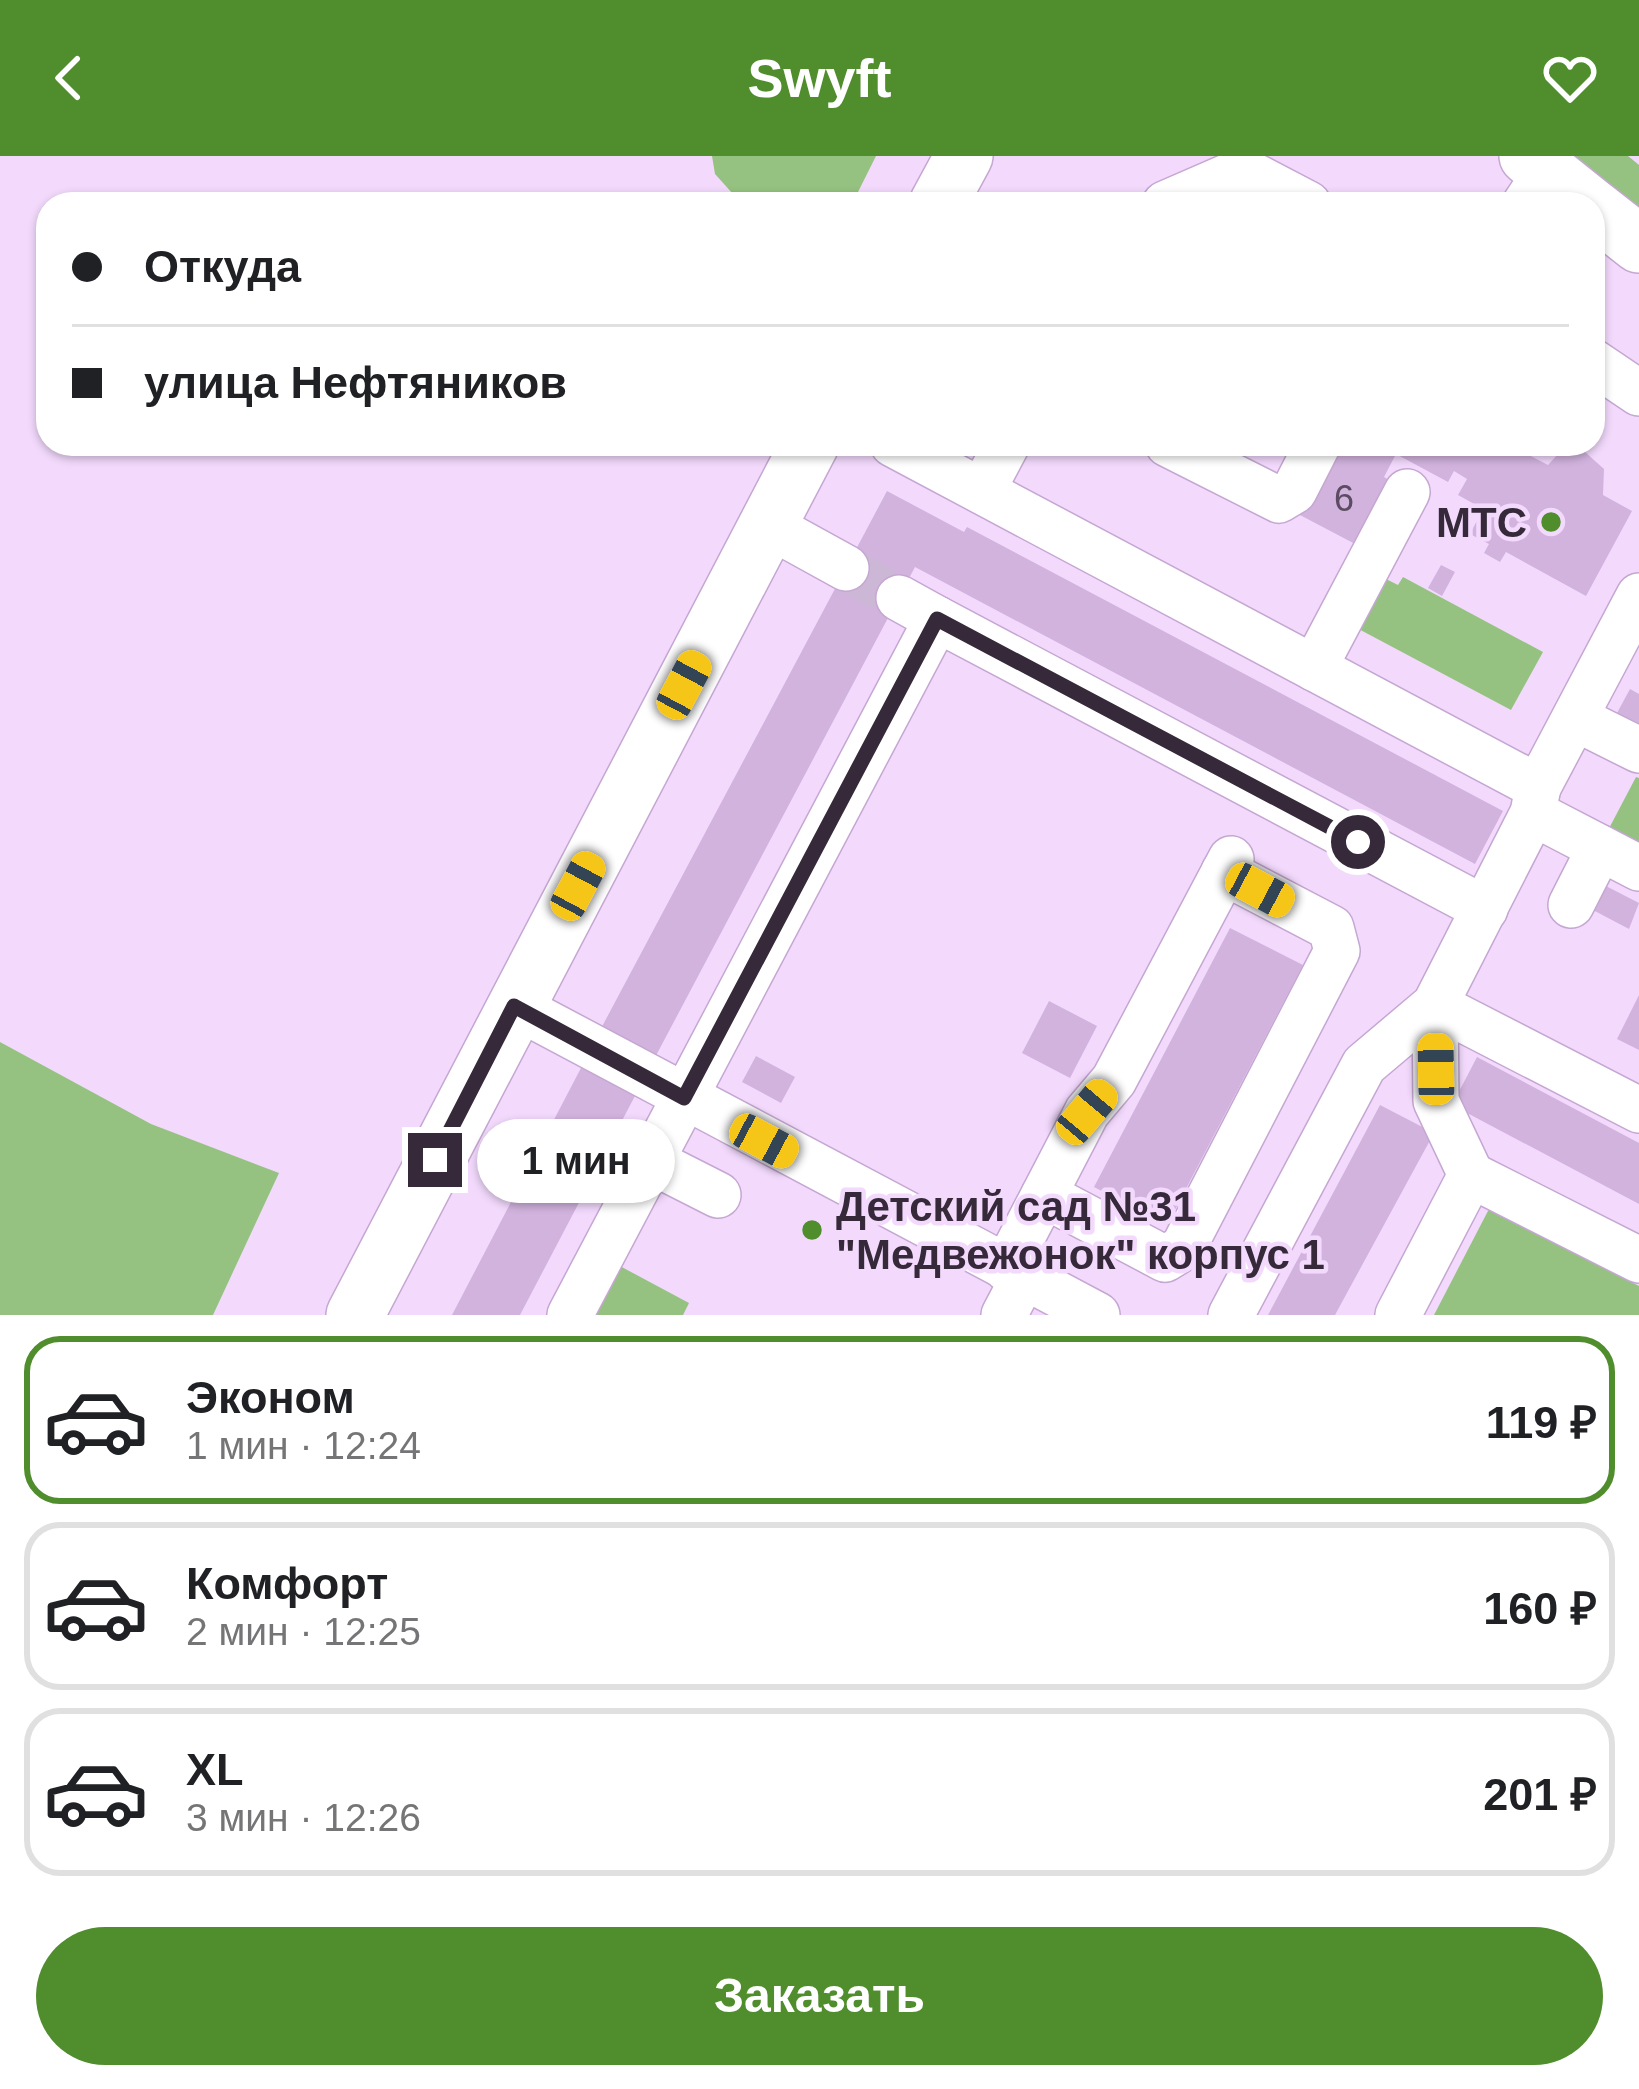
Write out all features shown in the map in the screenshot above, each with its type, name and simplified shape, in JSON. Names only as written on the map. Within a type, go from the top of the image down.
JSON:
[{"type":"main road","points":[[944,192],[964,156]]},
{"type":"main road","points":[[1605,221],[1639,244]]},
{"type":"main road","points":[[355,1315],[804,456]]},
{"type":"lane","points":[[1193,192],[1243,170],[1285,192]]},
{"type":"lane","points":[[1605,370],[1639,393]]},
{"type":"lane","points":[[916,456],[1314,668],[1536,800],[1619,858],[1571,905]]},
{"type":"lane","points":[[982,491],[1001,456]]},
{"type":"lane","points":[[1192,456],[1279,500],[1294,491],[1311,456]]},
{"type":"lane","points":[[1314,668],[1407,492]]},
{"type":"lane","points":[[768,525],[846,568]]},
{"type":"lane","points":[[1231,1315],[1364,1065],[1435,1005],[1639,596]]},
{"type":"lane","points":[[570,1315],[684,1098],[918,609],[1485,909]]},
{"type":"lane","points":[[1575,718],[1639,750]]},
{"type":"lane","points":[[1011,1286],[1044,1196],[1087,1112],[1114,1080],[1228,865],[1331,928],[1337,939],[1333,962],[1175,1256],[1153,1255],[1044,1196]]},
{"type":"lane","points":[[1435,1005],[1639,1110]]},
{"type":"lane","points":[[1435,1005],[1436,1101],[1471,1174],[1639,1260]]},
{"type":"lane","points":[[514,1006],[1011,1286],[1097,1315]]},
{"type":"lane","points":[[1248,1124],[1314,1159]]},
{"type":"lane","points":[[651,1161],[718,1195]]},
{"type":"lane","points":[[1398,1315],[1471,1174]]},
{"type":"green space","points":[[712,156],[876,156],[858,192],[731,192],[715,174]]},
{"type":"green space","points":[[1559,156],[1628,156],[1639,165],[1639,219]]},
{"type":"green space","points":[[1380,576],[1398,585],[1403,577],[1543,652],[1511,710],[1353,626]]},
{"type":"green space","points":[[1639,778],[1639,854],[1605,836]]},
{"type":"green space","points":[[0,1042],[151,1124],[279,1173],[213,1315],[0,1315]]},
{"type":"green space","points":[[1489,1209],[1639,1286],[1639,1315],[1434,1315]]},
{"type":"green space","points":[[618,1265],[689,1303],[683,1315],[591,1315]]},
{"type":"building","name":"МТС","points":[[1329,456],[1395,456],[1384,477],[1391,481],[1357,545],[1298,514]]},
{"type":"building","name":"МТС","points":[[1400,456],[1531,456],[1548,465],[1556,456],[1590,456],[1604,469],[1603,495],[1632,511],[1586,596],[1506,552],[1500,562],[1484,553],[1489,544],[1470,534],[1483,509],[1458,495],[1467,479],[1454,471],[1448,482]]},
{"type":"building","points":[[887,491],[964,532],[967,527],[1503,811],[1475,864],[915,567],[651,1065],[597,1036]]},
{"type":"building","points":[[1441,565],[1455,572],[1442,596],[1428,588]]},
{"type":"building","points":[[1630,689],[1639,694],[1639,724],[1617,713]]},
{"type":"building","points":[[1604,885],[1639,903],[1629,929],[1591,909]]},
{"type":"building","points":[[1230,928],[1303,965],[1167,1225],[1094,1187]]},
{"type":"building","points":[[1639,995],[1639,1050],[1617,1039]]},
{"type":"building","points":[[1049,1001],[1097,1026],[1070,1078],[1022,1053]]},
{"type":"building","points":[[756,1056],[795,1077],[781,1103],[742,1082]]},
{"type":"building","points":[[1477,1057],[1639,1143],[1639,1204],[1452,1105]]},
{"type":"building","points":[[582,1066],[636,1094],[520,1315],[452,1315]]},
{"type":"building","points":[[1380,1105],[1434,1133],[1335,1315],[1268,1315]]},
{"type":"tunnel","points":[[846,568],[899,598]]},
{"type":"place","name":"МТС","points":[[1551,522]]},
{"type":"place","name":"Детский сад №31 \"Медвежонок\" корпус 1","points":[[812,1230]]},
{"type":"route","points":[[435,1160],[514,1006],[684,1098],[937,619],[1358,842]]}]
